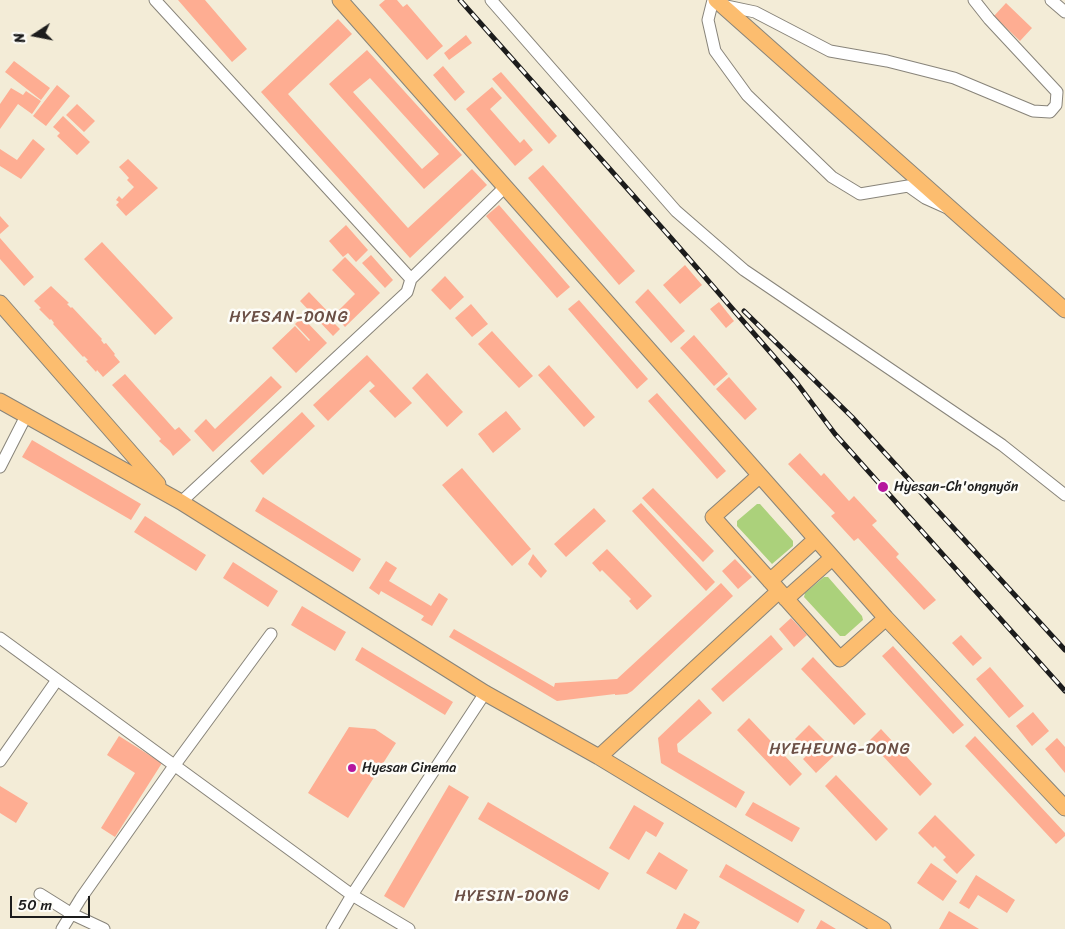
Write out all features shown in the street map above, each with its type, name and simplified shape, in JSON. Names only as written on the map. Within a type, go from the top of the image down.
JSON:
[{"type":"main road","points":[[340,0],[832,558],[1065,808]]},
{"type":"main road","points":[[717,2],[1065,310]]},
{"type":"main road","points":[[0,303],[166,493]]},
{"type":"main road","points":[[0,402],[182,502],[485,693],[599,757],[883,929]]},
{"type":"main road","points":[[759,476],[713,517],[778,590],[840,659],[886,618]]},
{"type":"main road","points":[[599,757],[778,590],[816,539]]},
{"type":"main road","points":[[778,590],[832,558]]},
{"type":"street","points":[[155,0],[411,279]]},
{"type":"street","points":[[490,0],[676,211],[737,264],[1002,445],[1065,495]]},
{"type":"street","points":[[954,210],[925,198],[908,186],[860,194],[832,177],[747,95],[715,51],[708,20],[717,2],[754,12],[830,51],[887,61],[954,78],[1033,111],[1050,112],[1056,105],[1057,92],[989,19],[974,0]]},
{"type":"street","points":[[1051,0],[1065,12]]},
{"type":"street","points":[[182,502],[407,292],[411,279],[504,188]]},
{"type":"street","points":[[0,467],[26,416]]},
{"type":"street","points":[[62,929],[174,766],[271,634]]},
{"type":"street","points":[[0,638],[352,895],[410,929]]},
{"type":"street","points":[[0,761],[57,680]]},
{"type":"street","points":[[332,929],[352,895],[485,693]]},
{"type":"street","points":[[40,894],[72,914],[104,929]]},
{"type":"green space","points":[[757,504],[760,504],[793,541],[793,546],[772,564],[737,526],[737,521]]},
{"type":"green space","points":[[824,577],[828,577],[862,616],[863,620],[845,636],[840,636],[804,597],[805,593]]},
{"type":"building","points":[[178,0],[205,0],[247,49],[232,62]]},
{"type":"building","points":[[385,0],[397,0],[403,7],[407,4],[443,46],[427,60],[379,5]]},
{"type":"building","points":[[1006,3],[1032,28],[1020,41],[994,16]]},
{"type":"building","points":[[338,19],[352,34],[288,94],[408,228],[472,169],[487,185],[410,258],[261,92]]},
{"type":"building","points":[[466,35],[472,43],[449,60],[444,53]]},
{"type":"building","points":[[367,50],[462,155],[424,189],[329,84]],"holes":[[[370,78],[439,154],[422,169],[353,92]]]},
{"type":"building","points":[[14,61],[50,88],[41,100],[5,72]]},
{"type":"building","points":[[443,66],[465,92],[455,101],[433,75]]},
{"type":"building","points":[[501,72],[557,136],[549,144],[492,79]]},
{"type":"building","points":[[57,85],[70,96],[46,126],[33,116]]},
{"type":"building","points":[[492,87],[502,98],[490,109],[520,143],[524,139],[533,150],[515,166],[466,109]]},
{"type":"building","points":[[11,88],[23,95],[26,91],[41,101],[32,114],[18,104],[0,129],[0,104]]},
{"type":"building","points":[[77,104],[95,121],[84,132],[66,115]]},
{"type":"building","points":[[63,116],[90,142],[77,155],[57,136],[60,133],[53,127]]},
{"type":"building","points":[[33,139],[45,149],[21,179],[0,166],[0,149],[17,160]]},
{"type":"building","points":[[128,159],[158,188],[126,216],[116,205],[119,202],[116,200],[119,196],[122,199],[134,187],[119,167]]},
{"type":"building","points":[[543,165],[635,271],[619,285],[528,178]]},
{"type":"building","points":[[499,205],[570,287],[557,298],[486,216]]},
{"type":"building","points":[[0,216],[9,226],[0,234]]},
{"type":"building","points":[[346,225],[368,250],[356,262],[348,253],[343,257],[329,241]]},
{"type":"building","points":[[0,238],[34,277],[24,286],[0,259]]},
{"type":"building","points":[[102,242],[173,318],[155,335],[84,259]]},
{"type":"building","points":[[371,255],[393,280],[385,288],[362,263]]},
{"type":"building","points":[[345,257],[380,293],[345,327],[334,315],[355,294],[332,270]]},
{"type":"building","points":[[685,265],[702,285],[680,304],[663,285]]},
{"type":"building","points":[[445,276],[464,297],[450,310],[431,290]]},
{"type":"building","points":[[51,286],[102,339],[104,344],[106,343],[120,362],[103,377],[86,361],[88,360],[53,324],[51,319],[39,309],[41,308],[34,301]]},
{"type":"building","points":[[648,289],[685,331],[671,343],[635,302]]},
{"type":"building","points":[[309,292],[332,316],[329,318],[340,329],[333,336],[300,301]]},
{"type":"building","points":[[579,300],[648,379],[637,389],[568,309]]},
{"type":"building","points":[[719,302],[734,321],[726,328],[710,309]]},
{"type":"building","points":[[471,304],[488,324],[472,337],[455,318]]},
{"type":"building","points":[[302,317],[327,343],[296,373],[272,348],[295,326],[310,340],[295,324]]},
{"type":"building","points":[[492,331],[533,376],[519,388],[478,344]]},
{"type":"building","points":[[694,335],[728,374],[714,386],[680,348]]},
{"type":"building","points":[[367,355],[412,403],[395,418],[369,391],[375,386],[370,381],[328,421],[313,405]]},
{"type":"building","points":[[549,365],[595,417],[584,427],[538,375]]},
{"type":"building","points":[[427,373],[463,412],[447,427],[412,388]]},
{"type":"building","points":[[125,374],[175,430],[179,427],[191,440],[173,456],[159,441],[161,439],[112,385]]},
{"type":"building","points":[[271,376],[282,387],[213,452],[194,431],[206,419],[215,429]]},
{"type":"building","points":[[729,377],[757,409],[745,420],[716,389]]},
{"type":"building","points":[[657,393],[726,471],[717,479],[648,401]]},
{"type":"building","points":[[506,411],[521,429],[493,453],[478,434]]},
{"type":"building","points":[[302,412],[315,426],[263,475],[250,461]]},
{"type":"building","points":[[32,440],[141,504],[131,520],[22,457]]},
{"type":"building","points":[[800,453],[821,476],[824,473],[849,501],[854,496],[877,521],[872,525],[899,554],[896,557],[936,600],[924,610],[858,538],[854,541],[831,516],[835,513],[788,464]]},
{"type":"building","points":[[462,468],[531,549],[512,566],[442,485]]},
{"type":"building","points":[[653,488],[714,551],[703,562],[642,498]]},
{"type":"building","points":[[263,497],[361,559],[353,572],[255,511]]},
{"type":"building","points":[[641,503],[715,582],[706,591],[632,511]]},
{"type":"building","points":[[594,508],[606,521],[566,557],[554,544]]},
{"type":"building","points":[[145,516],[206,555],[196,571],[134,532]]},
{"type":"building","points":[[607,549],[652,596],[637,610],[629,601],[631,599],[602,570],[600,572],[592,563]]},
{"type":"building","points":[[533,554],[547,571],[541,578],[528,564]]},
{"type":"building","points":[[735,559],[752,577],[738,589],[722,571]]},
{"type":"building","points":[[386,561],[397,568],[389,581],[431,606],[439,593],[448,599],[432,626],[421,620],[424,616],[381,591],[379,595],[369,588]]},
{"type":"building","points":[[233,562],[278,591],[268,607],[223,578]]},
{"type":"building","points":[[721,583],[733,596],[627,694],[557,701],[449,637],[454,629],[554,687],[555,683],[617,679]]},
{"type":"building","points":[[302,606],[346,632],[335,651],[291,625]]},
{"type":"building","points":[[791,618],[807,635],[794,647],[779,629]]},
{"type":"building","points":[[771,635],[783,649],[723,702],[711,689]]},
{"type":"building","points":[[961,635],[982,658],[973,666],[952,643]]},
{"type":"building","points":[[893,646],[964,725],[953,734],[882,656]]},
{"type":"building","points":[[362,647],[453,702],[445,715],[355,660]]},
{"type":"building","points":[[813,657],[866,714],[854,725],[801,669]]},
{"type":"building","points":[[990,667],[1024,706],[1009,718],[976,679]]},
{"type":"building","points":[[699,699],[712,713],[677,744],[678,752],[745,792],[736,808],[661,763],[658,738]]},
{"type":"building","points":[[1033,712],[1049,731],[1032,746],[1016,726]]},
{"type":"building","points":[[749,718],[802,774],[790,786],[737,730]]},
{"type":"building","points":[[809,725],[837,753],[816,773],[803,759],[809,753],[795,739]]},
{"type":"building","name":"Hyesan Cinema","points":[[349,727],[375,729],[396,743],[348,818],[308,793]]},
{"type":"building","points":[[881,729],[932,784],[920,796],[869,741]]},
{"type":"building","points":[[119,736],[162,763],[115,837],[101,828],[135,773],[107,755]]},
{"type":"building","points":[[975,736],[1065,833],[1065,836],[1056,844],[965,746]]},
{"type":"building","points":[[1057,738],[1065,747],[1065,773],[1045,749]]},
{"type":"building","points":[[836,775],[888,829],[876,841],[825,786]]},
{"type":"building","points":[[449,785],[469,797],[404,908],[384,896]]},
{"type":"building","points":[[0,786],[28,803],[16,823],[0,813]]},
{"type":"building","points":[[488,802],[609,873],[599,890],[478,819]]},
{"type":"building","points":[[753,802],[800,828],[792,842],[745,815]]},
{"type":"building","points":[[634,805],[664,823],[656,837],[646,831],[629,860],[609,848]]},
{"type":"building","points":[[935,815],[975,855],[957,874],[943,860],[946,857],[935,846],[933,848],[918,833]]},
{"type":"building","points":[[659,852],[688,870],[676,890],[646,873]]},
{"type":"building","points":[[931,863],[957,881],[943,901],[917,883]]},
{"type":"building","points":[[726,864],[805,910],[798,923],[719,877]]},
{"type":"building","points":[[976,875],[1015,900],[1007,913],[978,895],[969,909],[959,903]]},
{"type":"building","points":[[949,911],[979,929],[939,929]]},
{"type":"building","points":[[684,913],[700,922],[696,929],[676,929]]},
{"type":"building","points":[[821,920],[836,929],[816,929]]},
{"type":"railway","points":[[460,0],[796,382],[835,434],[1065,691]]},
{"type":"railway","points":[[744,311],[852,417],[1065,650]]},
{"type":"place","name":"Hyesan-Ch'ongnyŏn","points":[[883,487]]},
{"type":"place","name":"Hyesan Cinema","points":[[352,768]]},
{"type":"district","name":"HYESAN-DONG","points":[[289,318]]},
{"type":"district","name":"HYEHEUNG-DONG","points":[[840,750]]},
{"type":"district","name":"HYESIN-DONG","points":[[512,897]]}]
